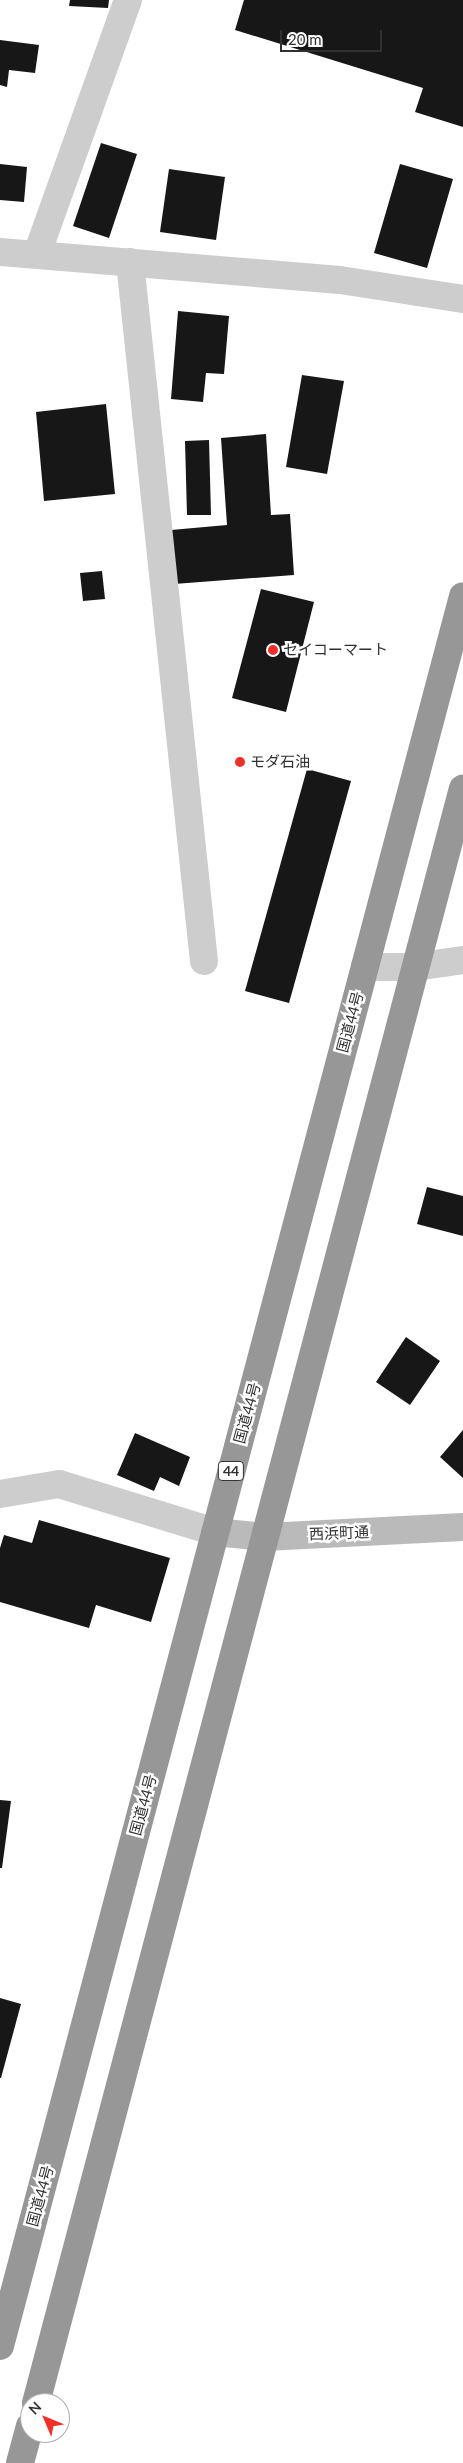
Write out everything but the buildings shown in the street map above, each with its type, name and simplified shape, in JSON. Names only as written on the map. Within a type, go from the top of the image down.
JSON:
[{"type":"highway","name":"国道44号","points":[[0,2346],[463,596]]},
{"type":"highway","points":[[39,2393],[463,788]]},
{"type":"highway","points":[[20,2463],[25,2443]]},
{"type":"street","points":[[38,254],[128,0]]},
{"type":"street","points":[[0,252],[340,280],[463,299]]},
{"type":"street","points":[[130,262],[204,961]]},
{"type":"street","points":[[365,967],[415,967],[463,960]]},
{"type":"street","points":[[0,1494],[59,1484],[215,1532]]},
{"type":"street","name":"西浜町通","points":[[215,1532],[265,1536],[463,1527]]},
{"type":"place","name":"セイコーマート","points":[[273,650]]},
{"type":"place","name":"モダ石油","points":[[240,762]]}]
